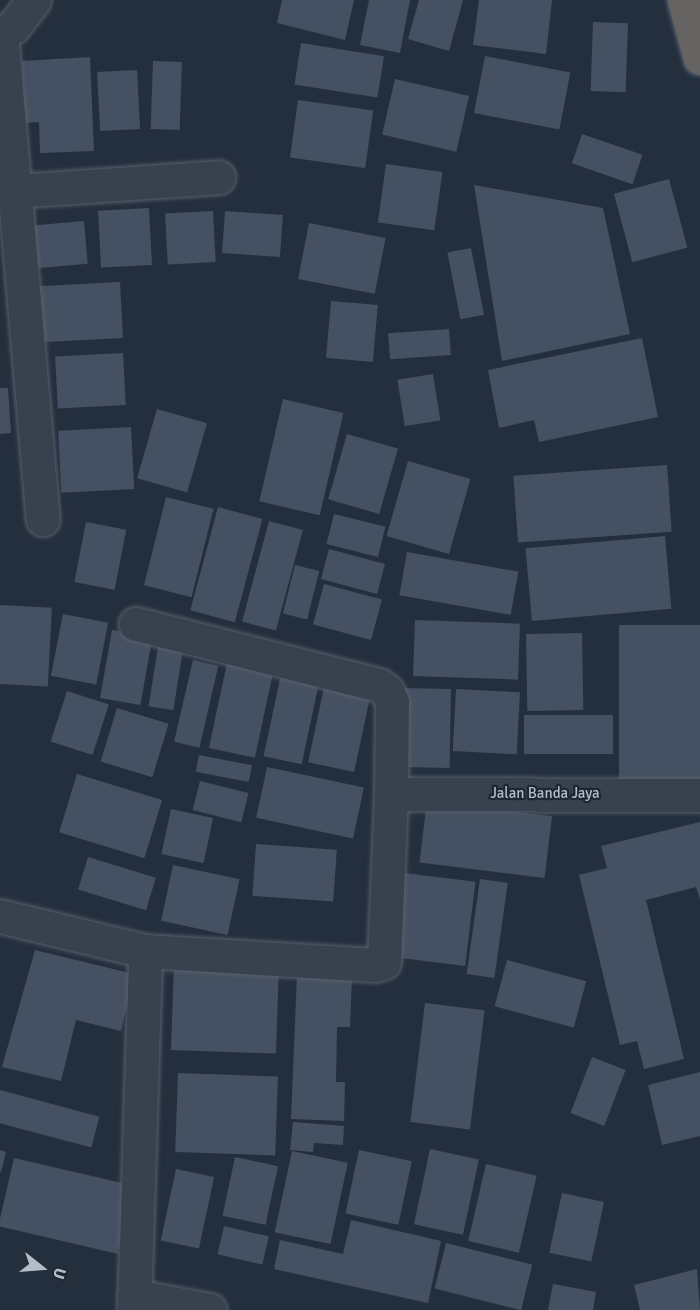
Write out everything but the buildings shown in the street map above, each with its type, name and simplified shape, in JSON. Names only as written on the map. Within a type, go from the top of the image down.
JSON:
[{"type":"highway","points":[[684,0],[700,58]]},
{"type":"street","points":[[34,0],[13,27],[0,33],[43,519]]},
{"type":"street","points":[[15,191],[219,177]]},
{"type":"street","points":[[0,916],[145,951],[375,966],[384,962],[391,794],[392,702],[379,685],[136,624]]},
{"type":"street","name":"Jalan Banda Jaya","points":[[391,794],[700,795]]},
{"type":"street","points":[[145,951],[134,1303],[210,1310]]}]
